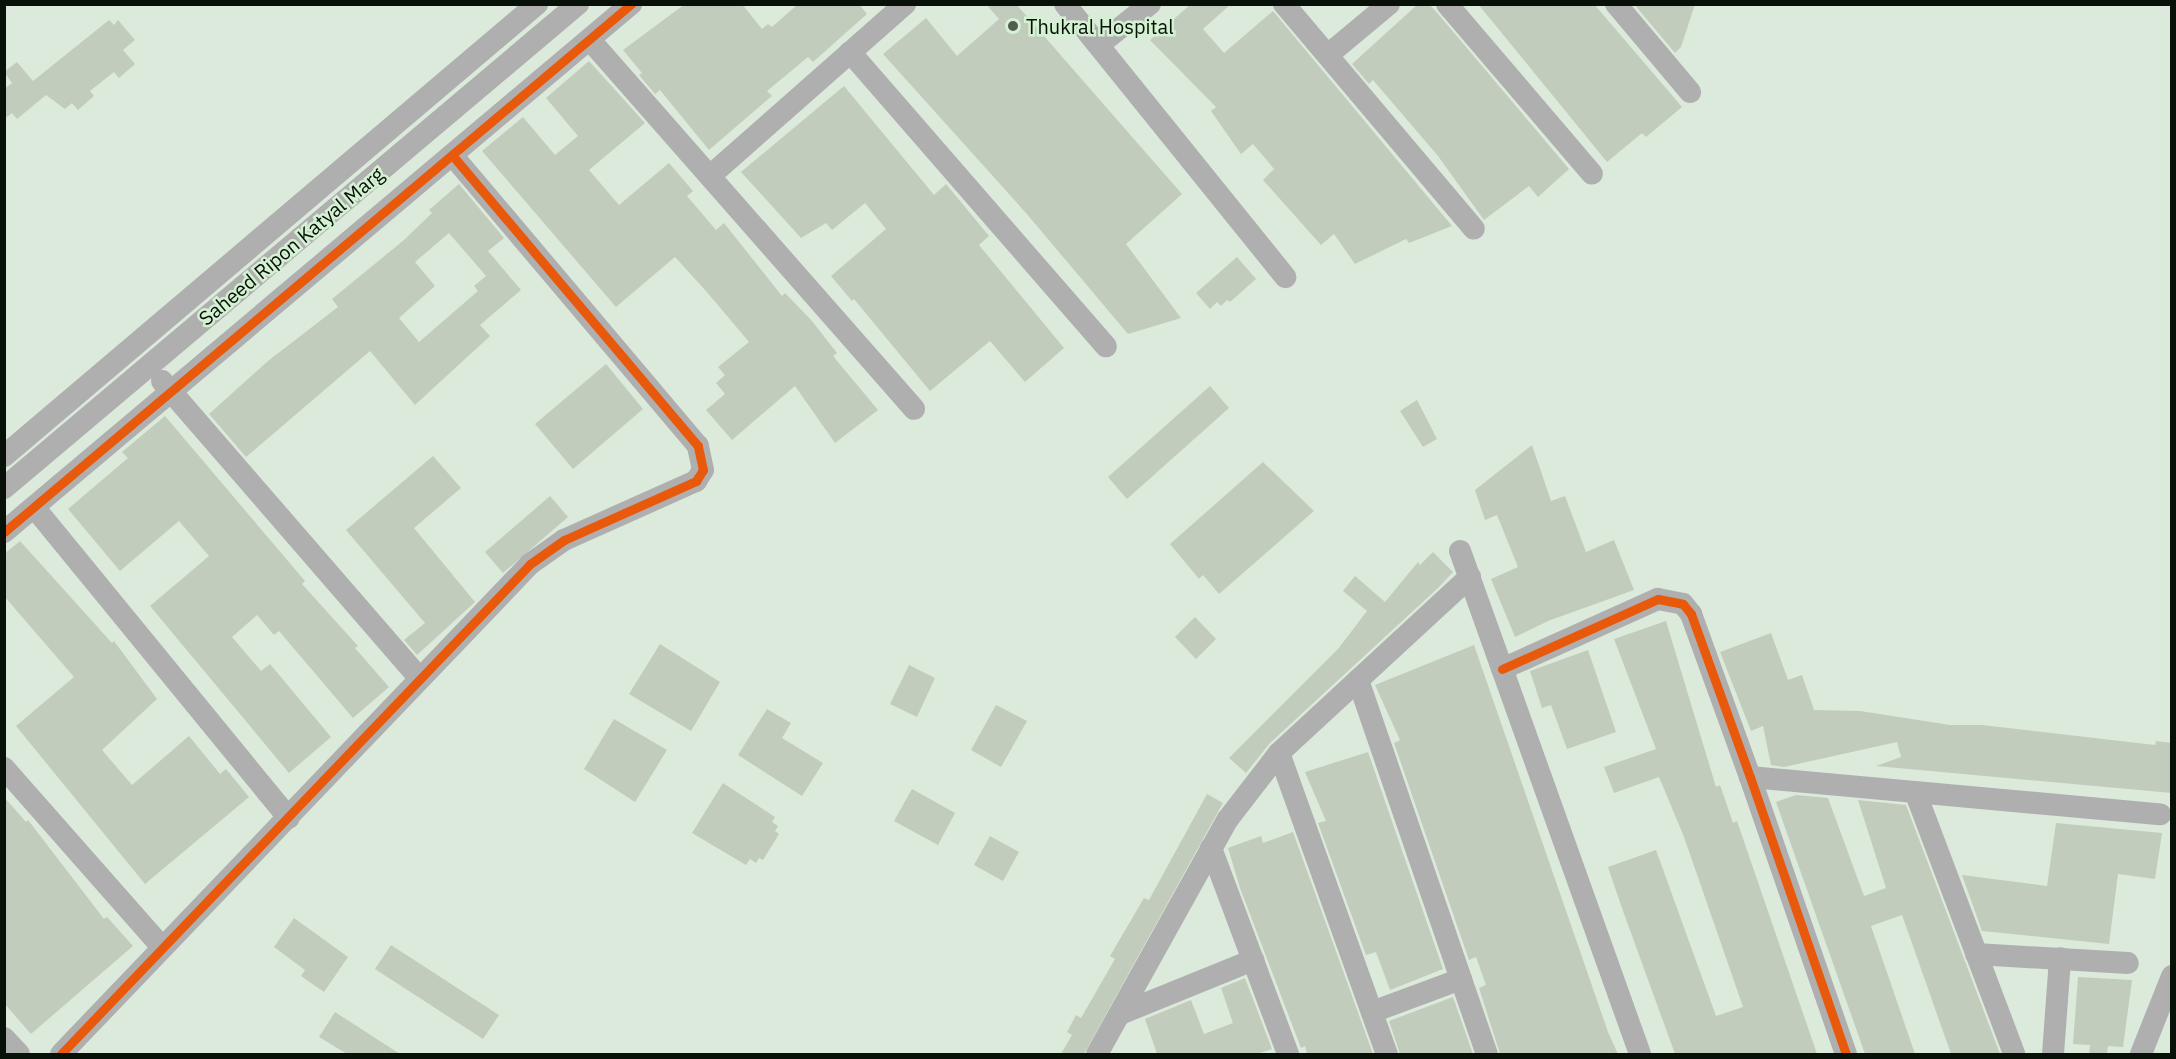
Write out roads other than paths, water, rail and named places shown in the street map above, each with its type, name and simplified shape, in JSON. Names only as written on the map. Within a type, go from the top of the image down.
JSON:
[{"type":"street","name":"Saheed Ripon Katyal Marg","points":[[4,456],[537,4]]},
{"type":"street","name":"Saheed Ripon Katyal Marg","points":[[4,488],[578,4]]},
{"type":"street","points":[[4,532],[631,4]]},
{"type":"street","points":[[710,176],[905,4]]},
{"type":"street","points":[[1065,4],[1100,44],[1285,277]]},
{"type":"street","points":[[1100,44],[1150,4]]},
{"type":"street","points":[[1284,4],[1329,54],[1474,229]]},
{"type":"street","points":[[1329,54],[1389,4]]},
{"type":"street","points":[[1447,4],[1592,174]]},
{"type":"street","points":[[1616,4],[1690,92]]},
{"type":"street","points":[[590,40],[914,410]]},
{"type":"street","points":[[850,52],[1106,346]]},
{"type":"street","points":[[61,1054],[289,818],[419,678],[546,550],[696,481],[703,470],[698,446],[452,155]]},
{"type":"street","points":[[149,367],[419,678]]},
{"type":"street","points":[[34,507],[289,818]]},
{"type":"street","points":[[1460,551],[1640,1054]]},
{"type":"street","points":[[1098,1054],[1228,819],[1279,753],[1470,578]]},
{"type":"street","points":[[1502,669],[1658,599],[1683,604],[1691,614],[1846,1054]]},
{"type":"street","points":[[1358,680],[1487,1054]]},
{"type":"street","points":[[1279,753],[1387,1054]]},
{"type":"street","points":[[4,768],[162,947]]},
{"type":"street","points":[[1750,777],[1916,794],[2160,814]]},
{"type":"street","points":[[1916,794],[2014,1054]]},
{"type":"street","points":[[1211,848],[1253,960],[1281,1053]]},
{"type":"street","points":[[1976,954],[2128,963]]},
{"type":"street","points":[[2053,1054],[2060,958]]},
{"type":"street","points":[[1120,1014],[1253,960]]},
{"type":"street","points":[[2141,1054],[2172,976]]},
{"type":"street","points":[[1372,1012],[1461,979]]},
{"type":"street","points":[[4,1038],[19,1054]]},
{"type":"place","name":"Thukral Hospital","points":[[1013,26]]}]
